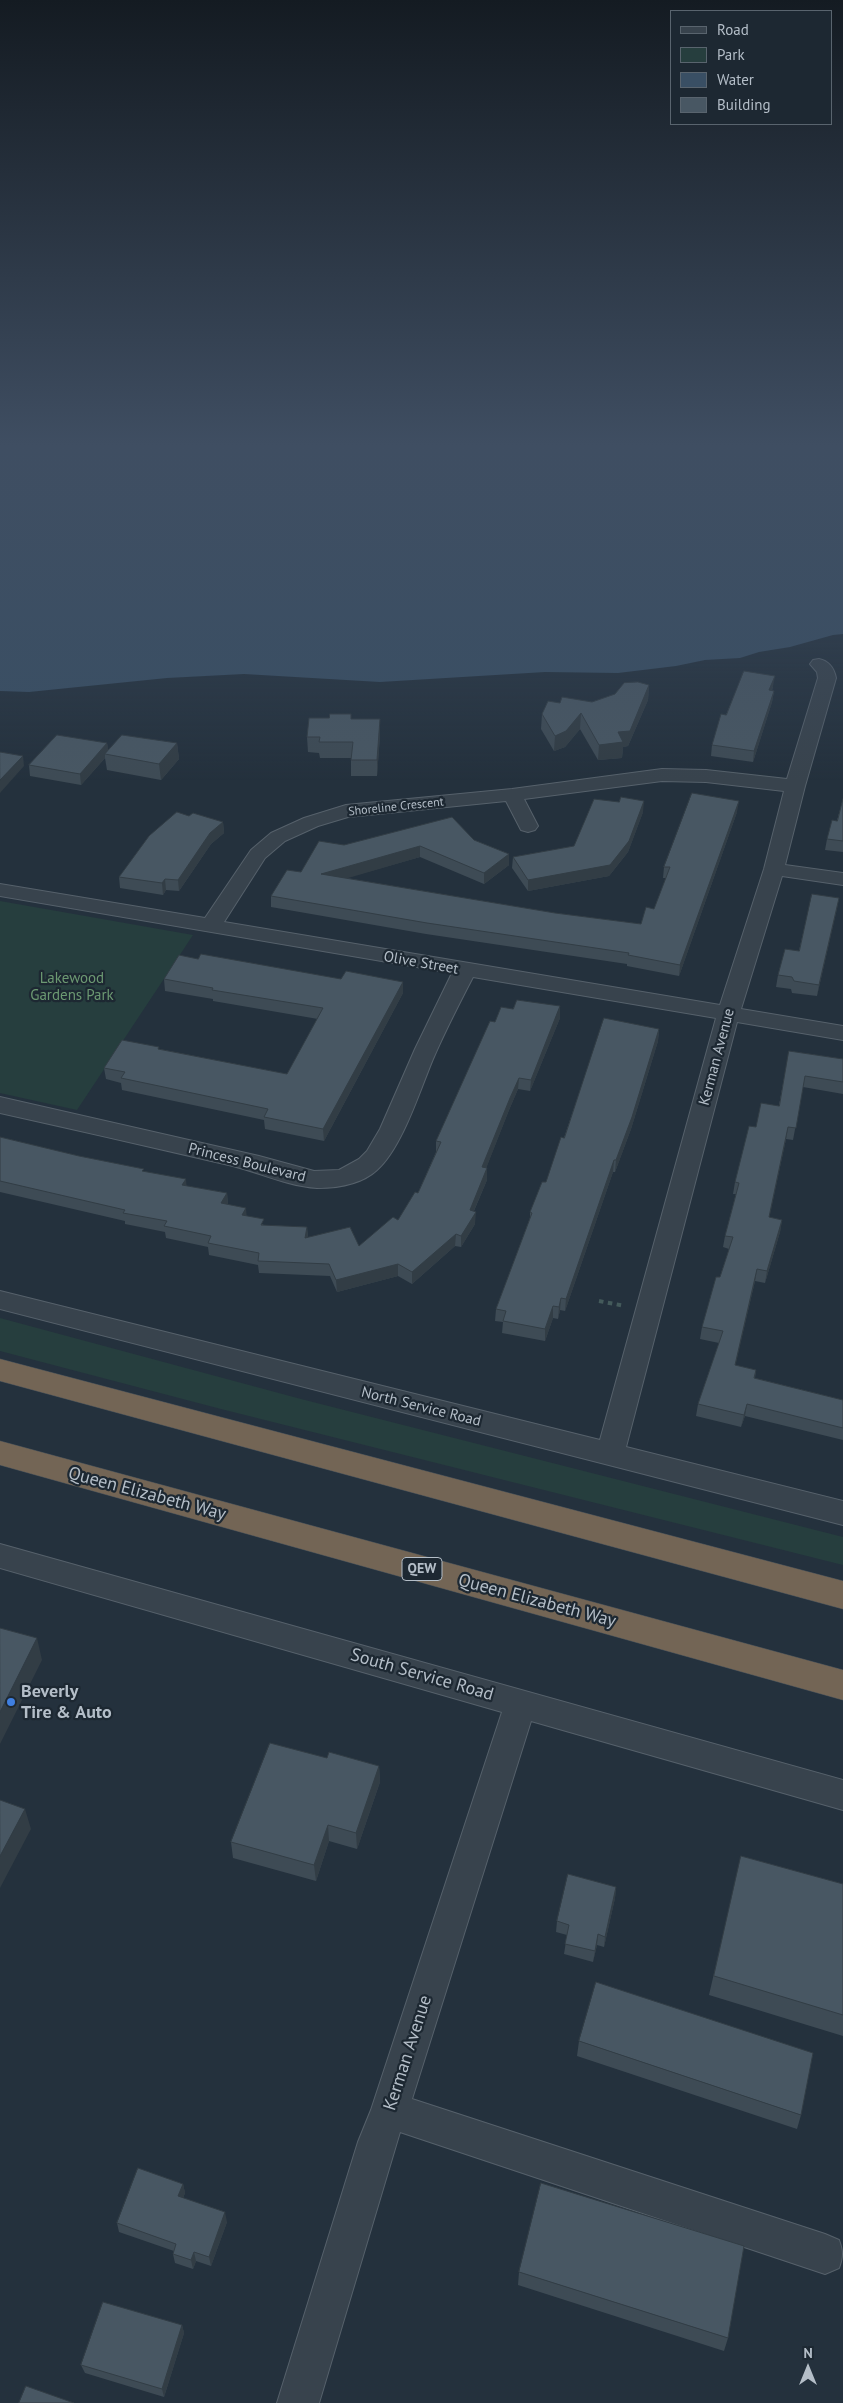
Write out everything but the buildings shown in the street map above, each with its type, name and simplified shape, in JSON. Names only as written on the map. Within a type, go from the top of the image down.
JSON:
[{"type":"highway","points":[[0,1370],[843,1595]]},
{"type":"highway","name":"Queen Elizabeth Way","points":[[0,1453],[843,1685]]},
{"type":"street","name":"Kerman Avenue","points":[[610,1455],[728,1014],[774,869],[795,786],[828,678],[826,671],[819,664]]},
{"type":"street","name":"Shoreline Crescent","points":[[210,927],[258,854],[278,837],[311,822],[346,811],[512,795],[662,776],[706,776],[795,786]]},
{"type":"street","points":[[512,795],[528,826]]},
{"type":"street","points":[[774,869],[843,879]]},
{"type":"street","name":"Olive Street","points":[[0,890],[843,1033]]},
{"type":"street","name":"Princess Boulevard","points":[[0,1105],[259,1164],[291,1176],[331,1180],[345,1177],[368,1165],[381,1150],[426,1048],[465,970]]},
{"type":"street","name":"North Service Road","points":[[0,1300],[843,1514]]},
{"type":"street","name":"South Service Road","points":[[0,1556],[843,1795]]},
{"type":"street","name":"Kerman Avenue","points":[[298,2403],[376,2142],[390,2110],[476,1839],[522,1703]]},
{"type":"street","points":[[390,2110],[825,2254]]},
{"type":"green space","name":"Lakewood Gardens Park","points":[[0,901],[193,935],[77,1110],[0,1093]]},
{"type":"green space","points":[[0,1318],[301,1399],[843,1537],[843,1565],[221,1409],[0,1351]]},
{"type":"water","points":[[0,557],[843,557],[843,634],[790,647],[759,652],[740,658],[705,660],[676,666],[618,673],[545,672],[380,682],[244,674],[167,678],[29,692],[0,691]]},
{"type":"place","name":"Beverly Tire & Auto","points":[[11,1702]]}]
